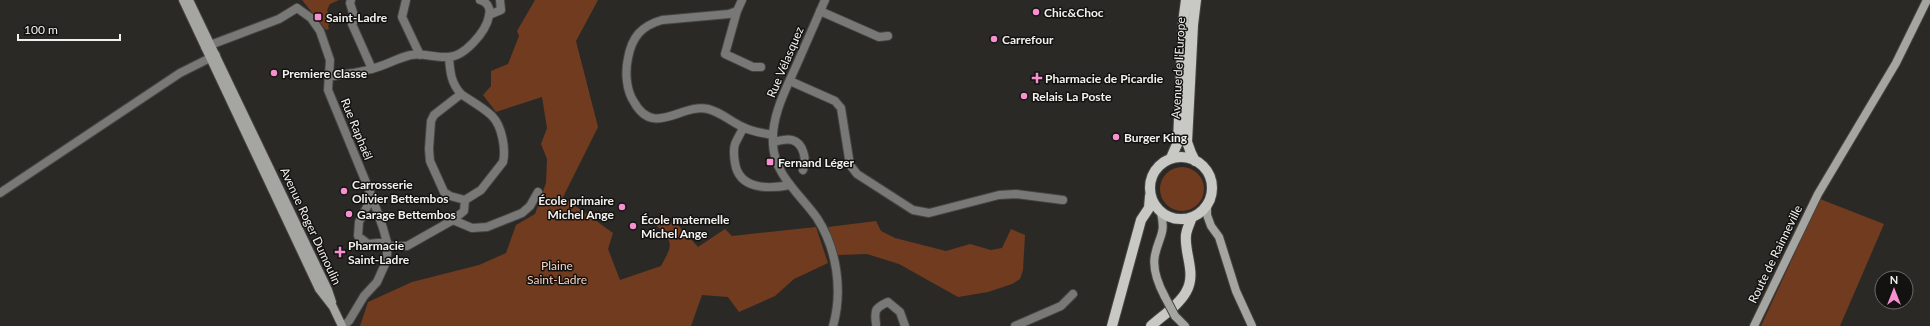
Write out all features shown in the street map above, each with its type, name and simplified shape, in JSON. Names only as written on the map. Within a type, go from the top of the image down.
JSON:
[{"type":"main road","name":"Avenue Roger Dumoulin","points":[[183,0],[208,46]]},
{"type":"main road","name":"Avenue Roger Dumoulin","points":[[189,0],[213,57],[328,290],[333,307],[342,326]]},
{"type":"main road","name":"Avenue de l'Europe","points":[[1171,158],[1178,142],[1183,23],[1186,0]]},
{"type":"main road","name":"Avenue de l'Europe","points":[[1195,160],[1190,154],[1187,142],[1193,25],[1196,0]]},
{"type":"main road","name":"Route de Rainneville","points":[[1754,326],[1818,194],[1896,63],[1926,0]]},
{"type":"main road","points":[[1112,326],[1141,220],[1149,208],[1150,183],[1152,175],[1160,164],[1171,158],[1183,157],[1195,160],[1204,168],[1212,183],[1211,195],[1207,205],[1207,215],[1211,226],[1219,237],[1236,292],[1252,326]]},
{"type":"main road","points":[[1150,196],[1161,213],[1164,227],[1155,256],[1154,266],[1165,297],[1176,316],[1185,326]]},
{"type":"main road","points":[[1151,326],[1178,301],[1190,284],[1191,265],[1186,236],[1192,217],[1207,205]]},
{"type":"main road","points":[[1161,213],[1173,218],[1192,217]]},
{"type":"street","points":[[208,46],[279,19],[297,8],[294,0]]},
{"type":"street","points":[[351,0],[350,4],[355,19],[352,24],[372,69]]},
{"type":"street","points":[[406,0],[402,17],[420,54]]},
{"type":"street","points":[[489,16],[501,10],[500,0]]},
{"type":"street","points":[[742,0],[737,11],[725,54],[753,66],[761,67]]},
{"type":"street","name":"Rue Vélasquez","points":[[825,0],[776,114],[773,138],[778,166],[790,185],[817,219],[829,241],[836,269],[838,293],[832,326]]},
{"type":"street","points":[[329,77],[372,69],[412,55],[420,54],[449,58],[458,55],[474,43],[489,16],[490,11],[483,1]]},
{"type":"street","name":"Rue Raphaël","points":[[297,8],[310,18],[320,31],[330,60],[328,90],[372,197],[388,244],[386,262],[377,282],[364,296],[349,321],[342,326]]},
{"type":"street","points":[[737,11],[719,16],[662,20],[652,23],[639,31],[630,47],[626,66],[631,98],[643,114],[651,118],[662,119],[698,109],[707,109],[743,128],[773,138],[792,140],[801,146],[805,158],[803,170]]},
{"type":"street","points":[[820,11],[879,37],[888,36]]},
{"type":"street","points":[[0,193],[180,73],[213,57]]},
{"type":"street","points":[[449,58],[450,76],[453,86],[461,94],[493,117],[500,131],[504,157],[498,170],[481,190],[465,200],[450,196],[444,192],[430,161],[429,149],[431,121],[434,115],[461,94]]},
{"type":"street","points":[[790,80],[835,101],[841,108],[850,165],[857,174],[913,210],[929,213],[999,195],[1016,194],[1063,200]]},
{"type":"street","points":[[743,128],[735,145],[734,155],[738,174],[746,182],[758,187],[773,188],[790,185]]},
{"type":"street","points":[[453,220],[472,228],[487,228],[522,212],[530,206],[538,192]]},
{"type":"street","points":[[372,197],[359,222],[358,236],[368,244],[407,246],[453,220],[464,211],[465,200]]},
{"type":"street","points":[[1015,326],[1061,306],[1073,294]]},
{"type":"street","points":[[876,324],[874,313],[878,307],[888,302],[900,312],[905,326]]},
{"type":"green space","points":[[302,0],[339,0],[330,4],[327,10],[331,20],[328,26],[329,29],[326,30]]},
{"type":"green space","name":"Plaine Saint-Ladre","points":[[535,0],[598,0],[576,41],[598,127],[563,197],[613,233],[608,249],[620,280],[661,266],[668,253],[670,244],[669,240],[656,225],[662,220],[677,224],[698,247],[725,229],[732,236],[816,227],[828,263],[794,279],[775,296],[739,312],[728,297],[702,295],[691,326],[360,326],[368,302],[412,282],[479,265],[506,253],[516,225],[535,214],[546,183],[547,159],[541,144],[547,128],[542,97],[496,112],[483,95],[491,86],[491,71],[508,64],[519,36],[517,31]]},
{"type":"green space","points":[[1186,167],[1191,168],[1198,173],[1203,180],[1203,198],[1198,205],[1191,210],[1178,211],[1173,210],[1166,205],[1161,198],[1160,185],[1161,180],[1166,173],[1173,168]]},
{"type":"green space","points":[[1820,199],[1884,224],[1840,326],[1761,326]]},
{"type":"green space","points":[[876,221],[881,231],[895,238],[946,251],[970,244],[991,250],[1002,248],[1011,229],[1025,235],[1023,270],[1020,279],[1012,284],[988,292],[958,297],[899,264],[867,254],[838,255],[828,227]]},
{"type":"place","name":"Chic&Choc","points":[[1036,12]]},
{"type":"place","name":"Saint-Ladre","points":[[318,17]]},
{"type":"place","name":"Carrefour","points":[[994,39]]},
{"type":"place","name":"Premiere Classe","points":[[274,73]]},
{"type":"place","name":"Pharmacie de Picardie","points":[[1037,78]]},
{"type":"place","name":"Relais La Poste","points":[[1024,96]]},
{"type":"place","name":"Burger King","points":[[1116,137]]},
{"type":"place","name":"Fernand Léger","points":[[770,162]]},
{"type":"place","name":"Carrosserie Olivier Bettembos","points":[[344,191]]},
{"type":"place","name":"École primaire Michel Ange","points":[[622,207]]},
{"type":"place","name":"Garage Bettembos","points":[[349,214]]},
{"type":"place","name":"École maternelle Michel Ange","points":[[633,226]]},
{"type":"place","name":"Pharmacie Saint-Ladre","points":[[340,252]]}]
